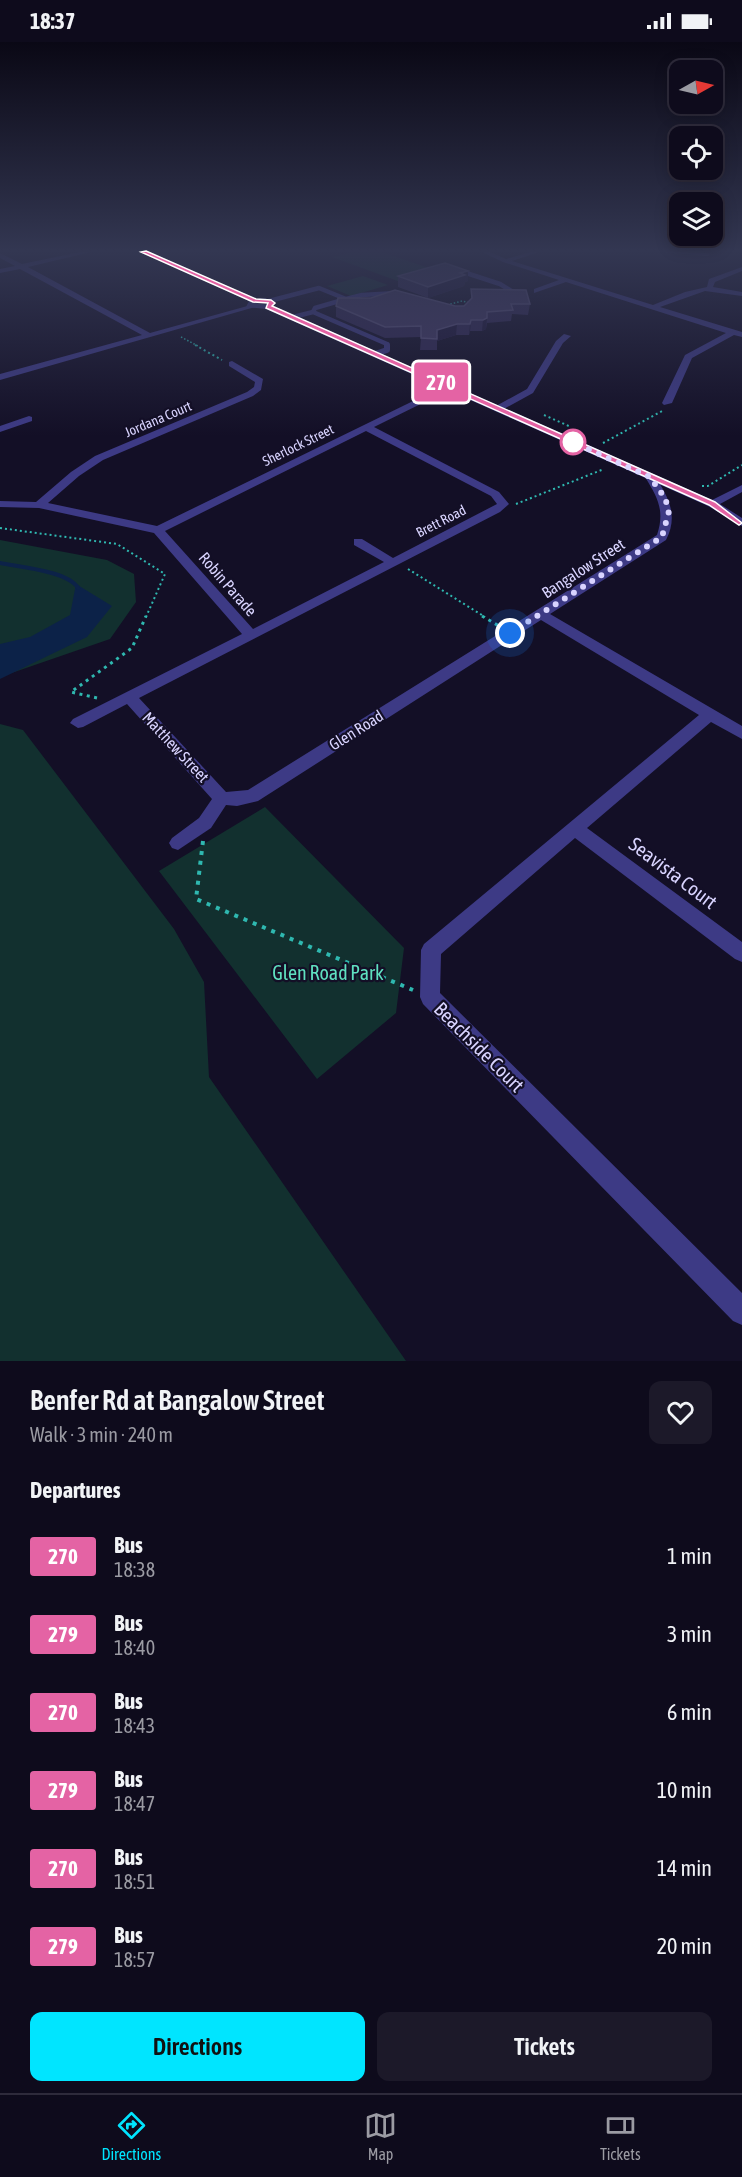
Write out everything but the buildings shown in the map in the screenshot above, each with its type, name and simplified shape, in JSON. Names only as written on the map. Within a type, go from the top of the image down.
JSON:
[{"type":"street","points":[[109,314],[148,335]]},
{"type":"street","points":[[0,377],[221,314]]},
{"type":"street","points":[[287,314],[712,504],[742,523]]},
{"type":"street","points":[[674,314],[738,334]]},
{"type":"street","points":[[668,403],[688,357],[738,334]]},
{"type":"street","points":[[499,408],[530,391],[560,341],[567,336]]},
{"type":"street","name":"Jordana Court","points":[[39,505],[75,474],[99,458],[250,394],[258,388],[260,381],[232,364]]},
{"type":"street","name":"Sherlock Street","points":[[158,530],[450,386]]},
{"type":"street","points":[[0,429],[29,419]]},
{"type":"street","name":"Brett Road","points":[[250,635],[496,510],[503,504],[495,494],[367,428]]},
{"type":"street","name":"Bangalow Street","points":[[650,477],[665,498],[669,511],[662,537],[541,614],[742,733]]},
{"type":"street","points":[[712,504],[737,490],[742,480]]},
{"type":"street","points":[[0,504],[39,505],[158,530]]},
{"type":"street","name":"Robin Parade","points":[[78,723],[250,635],[158,530]]},
{"type":"street","points":[[358,543],[392,562]]},
{"type":"street","name":"Glen Road","points":[[222,798],[237,799],[252,796],[541,614]]},
{"type":"street","name":"Matthew Street","points":[[129,697],[222,798]]},
{"type":"street","name":"Beachside Court","points":[[709,715],[431,950],[429,997],[742,1312]]},
{"type":"street","points":[[178,843],[205,823],[222,798]]},
{"type":"street","name":"Seavista Court","points":[[576,829],[742,953]]},
{"type":"lane","points":[[294,317],[307,314]]},
{"type":"lane","points":[[317,314],[387,344],[387,350],[375,354]]},
{"type":"path","points":[[167,330],[232,364]]},
{"type":"path","points":[[603,443],[664,412],[668,403]]},
{"type":"path","points":[[503,504],[525,502],[620,462]]},
{"type":"path","points":[[701,486],[708,486],[742,465]]},
{"type":"path","points":[[392,562],[404,566],[510,633]]},
{"type":"green space","points":[[0,540],[107,560],[134,574],[136,602],[110,639],[0,677]]},
{"type":"green space","points":[[0,724],[23,730],[174,929],[204,982],[209,1077],[406,1361],[0,1361]]},
{"type":"green space","name":"Glen Road Park","points":[[265,807],[404,948],[396,1013],[317,1079],[159,871]]},
{"type":"water","points":[[76,584],[112,606],[87,637],[0,679],[0,644],[30,637],[70,615]]},
{"type":"waterway","points":[[0,563],[64,577],[78,588]]},
{"type":"bus line","name":"270","points":[[285,314],[712,504],[742,523]]},
{"type":"route","points":[[510,633],[662,537],[666,525],[669,511],[665,498],[650,477],[573,442]]}]
